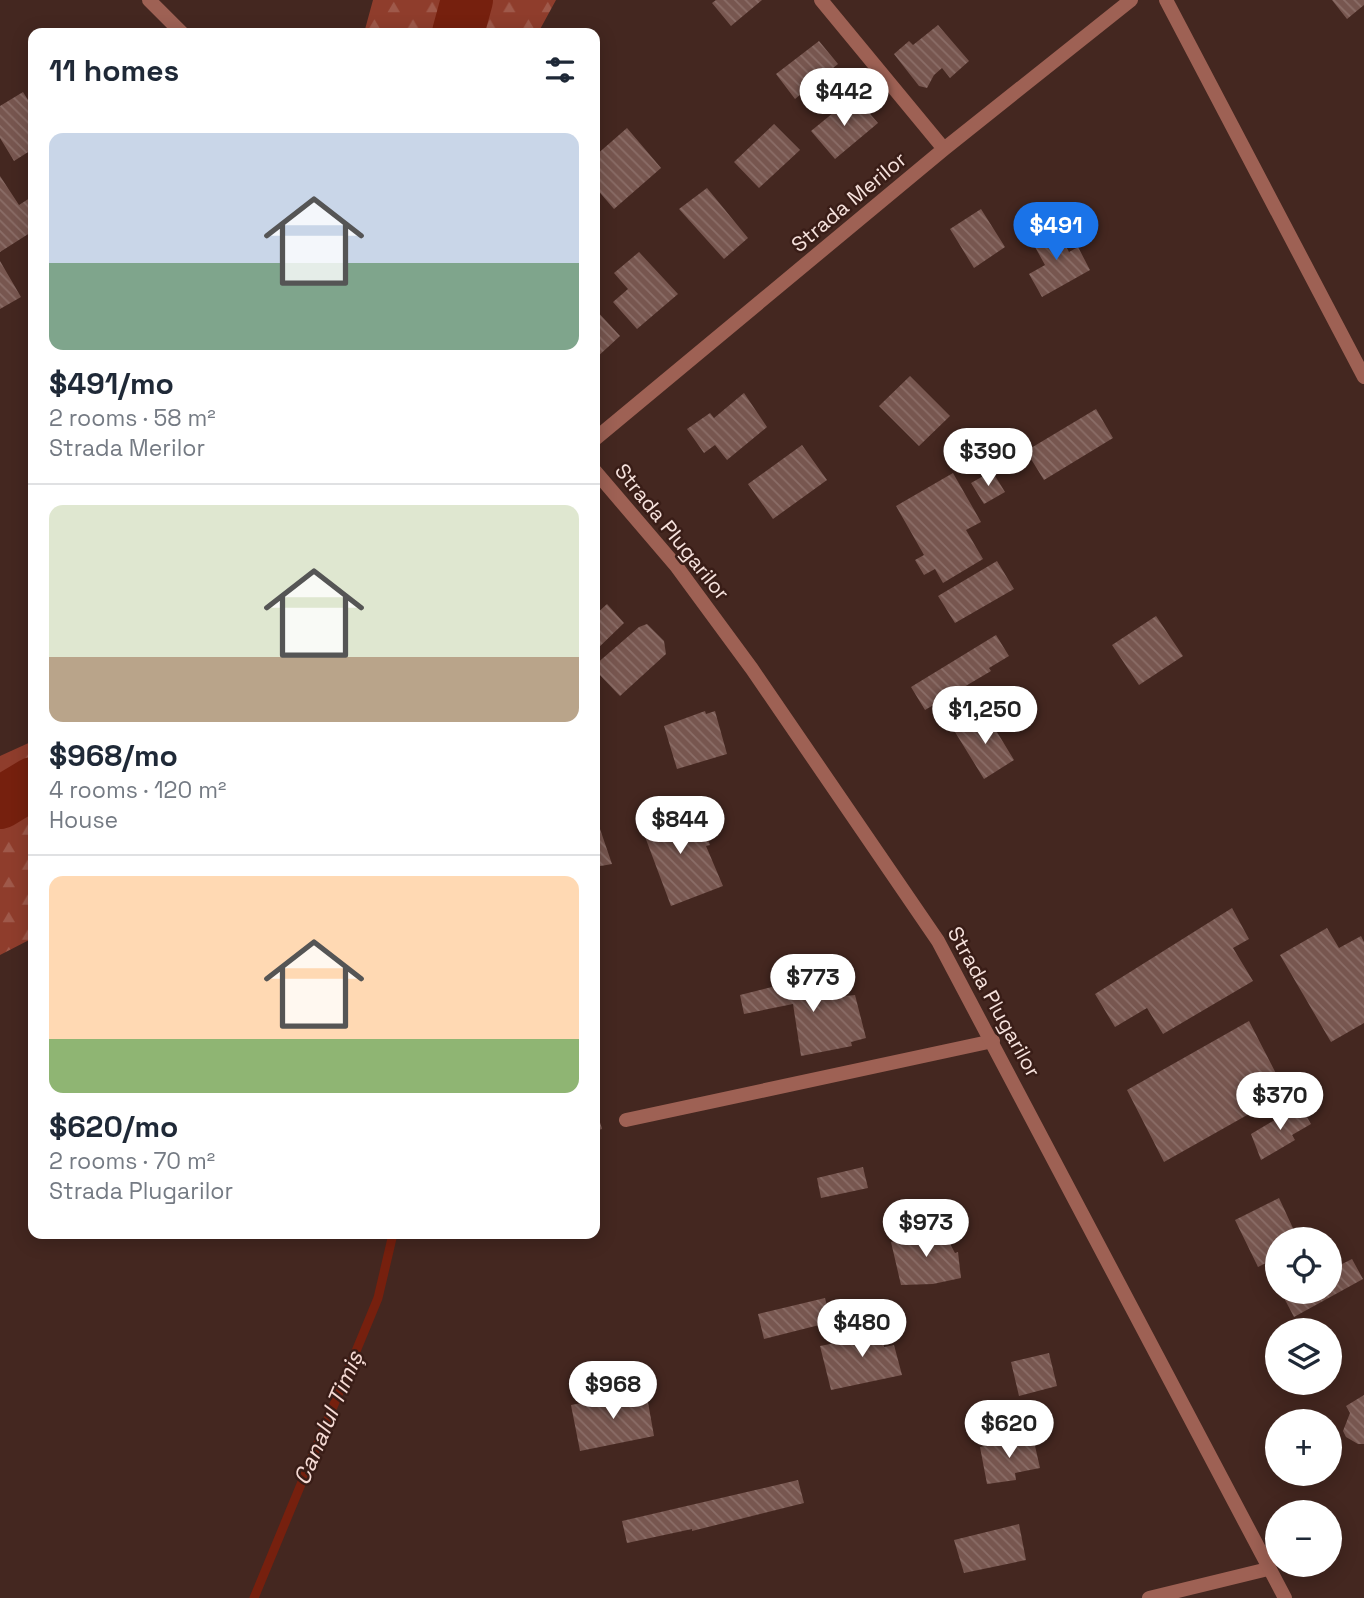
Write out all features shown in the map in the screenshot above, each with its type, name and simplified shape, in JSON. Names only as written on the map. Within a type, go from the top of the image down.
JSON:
[{"type":"street","points":[[149,0],[177,28]]},
{"type":"street","points":[[821,0],[944,149]]},
{"type":"street","name":"Strada Merilor","points":[[600,435],[944,149],[1131,0]]},
{"type":"street","points":[[1166,0],[1364,377]]},
{"type":"street","name":"Strada Plugarilor","points":[[600,477],[677,567],[807,747],[938,941],[993,1041],[1265,1563]]},
{"type":"street","points":[[626,1120],[993,1041]]},
{"type":"street","points":[[1149,1598],[1265,1570]]},
{"type":"street","name":"Strada Plugarilor","points":[[1273,1577],[1285,1598]]},
{"type":"green space","points":[[373,0],[556,0],[541,28],[365,28]]},
{"type":"green space","points":[[28,743],[28,941],[0,955],[0,756]]},
{"type":"building","points":[[716,0],[762,0],[731,26],[712,3]]},
{"type":"building","points":[[1332,0],[1364,0],[1364,5],[1347,19]]},
{"type":"building","points":[[938,25],[969,61],[950,78],[942,68],[934,75],[927,88],[919,86],[894,54],[909,41],[913,45]]},
{"type":"building","points":[[819,41],[838,64],[795,99],[776,74]]},
{"type":"building","points":[[23,92],[28,100],[28,152],[14,161],[0,138],[0,106]]},
{"type":"building","points":[[850,99],[854,103],[858,100],[878,123],[835,159],[811,131]]},
{"type":"building","points":[[774,124],[800,150],[759,188],[734,162]]},
{"type":"building","points":[[627,128],[661,168],[614,209],[600,193],[600,152]]},
{"type":"building","points":[[0,176],[19,205],[28,199],[28,234],[0,252]]},
{"type":"building","points":[[707,188],[748,238],[724,259],[679,209]]},
{"type":"building","points":[[981,209],[1005,247],[974,268],[950,229]]},
{"type":"building","points":[[1054,225],[1069,252],[1078,247],[1090,270],[1042,297],[1029,274],[1045,265],[1030,238]]},
{"type":"building","points":[[639,252],[678,294],[637,329],[613,302],[628,289],[614,273]]},
{"type":"building","points":[[0,261],[21,297],[0,309]]},
{"type":"building","points":[[600,314],[620,336],[600,354]]},
{"type":"building","points":[[910,376],[950,416],[919,446],[879,406]]},
{"type":"building","points":[[744,393],[767,427],[727,460],[715,445],[704,453],[687,429],[710,413],[714,418]]},
{"type":"building","points":[[1096,409],[1113,438],[1044,480],[1026,451]]},
{"type":"building","points":[[802,445],[827,480],[773,519],[748,484]]},
{"type":"building","points":[[992,471],[1005,492],[984,504],[971,483]]},
{"type":"building","points":[[953,473],[981,522],[966,530],[983,559],[943,583],[935,569],[924,575],[915,560],[924,555],[896,506]]},
{"type":"building","points":[[997,561],[1014,589],[955,623],[938,596]]},
{"type":"building","points":[[607,604],[624,623],[600,646],[600,610]]},
{"type":"building","points":[[1156,616],[1183,656],[1139,685],[1112,645]]},
{"type":"building","points":[[647,624],[664,641],[666,654],[620,696],[600,675],[600,661],[639,627]]},
{"type":"building","points":[[996,635],[1009,656],[989,668],[991,671],[925,710],[911,687]]},
{"type":"building","points":[[705,711],[706,714],[715,711],[727,754],[677,769],[664,726]]},
{"type":"building","points":[[986,714],[1014,760],[984,779],[955,732]]},
{"type":"building","points":[[671,804],[682,832],[703,826],[710,845],[706,846],[723,886],[671,906],[638,818]]},
{"type":"building","points":[[600,829],[612,864],[600,866]]},
{"type":"building","points":[[1232,908],[1249,939],[1233,948],[1253,981],[1163,1034],[1147,1008],[1115,1027],[1095,994]]},
{"type":"building","points":[[1327,928],[1339,948],[1361,936],[1364,942],[1364,1023],[1331,1042],[1280,955]]},
{"type":"building","points":[[799,980],[802,987],[832,980],[835,997],[855,995],[866,1038],[851,1042],[852,1046],[801,1056],[793,1004],[744,1014],[740,995]]},
{"type":"building","points":[[1249,1021],[1286,1093],[1164,1162],[1127,1090]]},
{"type":"building","points":[[1300,1105],[1311,1124],[1292,1135],[1295,1140],[1261,1160],[1251,1134]]},
{"type":"building","points":[[863,1167],[868,1188],[821,1198],[817,1178]]},
{"type":"building","points":[[1279,1198],[1292,1227],[1265,1227],[1265,1264],[1258,1267],[1235,1220]]},
{"type":"building","points":[[942,1229],[955,1253],[958,1252],[961,1278],[933,1284],[901,1285],[891,1242]]},
{"type":"building","points":[[1352,1259],[1363,1279],[1342,1291],[1342,1264]]},
{"type":"building","points":[[825,1298],[831,1322],[764,1339],[758,1314]]},
{"type":"building","points":[[1287,1304],[1318,1304],[1294,1317]]},
{"type":"building","points":[[893,1323],[896,1335],[882,1337],[884,1347],[894,1345],[902,1375],[831,1390],[820,1346],[866,1337],[865,1329]]},
{"type":"building","points":[[1049,1353],[1057,1386],[1019,1396],[1011,1362]]},
{"type":"building","points":[[646,1391],[654,1436],[580,1451],[571,1405]]},
{"type":"building","points":[[1364,1395],[1364,1444],[1358,1444],[1346,1437],[1343,1431],[1350,1413],[1346,1406]]},
{"type":"building","points":[[1033,1437],[1040,1468],[1015,1473],[1016,1480],[987,1484],[980,1447]]},
{"type":"building","points":[[798,1480],[804,1503],[692,1531],[627,1543],[622,1521]]},
{"type":"building","points":[[1019,1524],[1026,1560],[964,1573],[954,1540]]},
{"type":"waterway","points":[[459,28],[467,0]]},
{"type":"waterway","points":[[0,803],[28,786]]},
{"type":"waterway","name":"Canalul Timiș","points":[[254,1598],[378,1298],[392,1239]]}]
